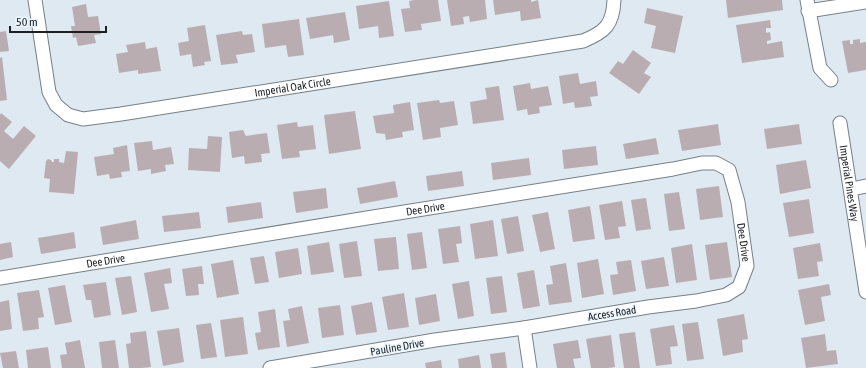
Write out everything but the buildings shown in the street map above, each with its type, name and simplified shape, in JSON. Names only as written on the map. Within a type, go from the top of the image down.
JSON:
[{"type":"street","name":"Imperial Oak Circle","points":[[35,0],[49,92],[56,105],[68,116],[82,118],[145,110],[583,41],[597,36],[607,27],[613,15],[614,0]]},
{"type":"street","points":[[831,80],[820,68],[808,5],[866,2]]},
{"type":"street","name":"Imperial Pines Way","points":[[840,122],[866,292]]},
{"type":"street","name":"Dee Drive","points":[[0,278],[665,171],[702,163],[716,163],[729,170],[738,202],[746,266],[739,287]]},
{"type":"street","points":[[851,189],[866,186]]},
{"type":"street","name":"Access Road","points":[[524,328],[648,307],[696,301],[726,295],[739,287]]},
{"type":"street","points":[[524,328],[530,368]]},
{"type":"street","name":"Pauline Drive","points":[[270,368],[435,340],[524,328]]}]
